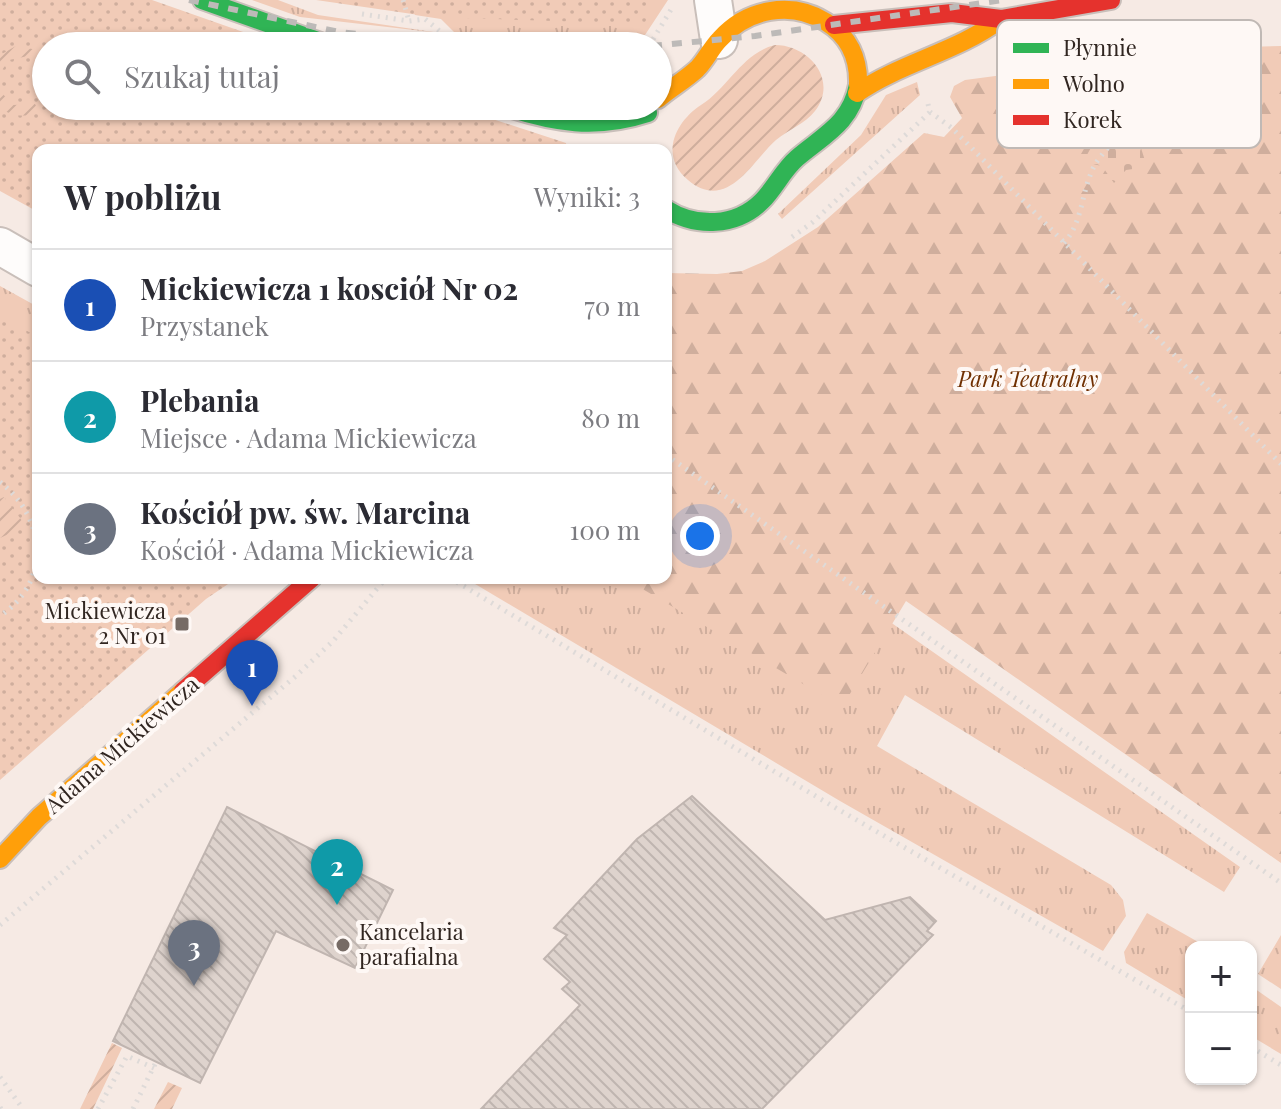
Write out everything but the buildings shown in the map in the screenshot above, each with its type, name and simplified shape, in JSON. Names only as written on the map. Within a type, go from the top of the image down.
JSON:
[{"type":"street","points":[[202,0],[292,32]]},
{"type":"street","points":[[713,0],[719,40]]},
{"type":"street","points":[[672,90],[694,72],[719,40],[755,7],[783,6],[820,12],[952,13],[1001,19],[1111,0]]},
{"type":"street","points":[[672,223],[722,221],[749,212],[768,194],[783,171],[838,130],[857,93],[858,73],[854,53],[820,12]]},
{"type":"street","points":[[857,93],[881,74],[979,38],[997,22]]},
{"type":"street","points":[[547,120],[572,128],[612,124],[621,120]]},
{"type":"street","points":[[639,140],[647,120]]},
{"type":"street","points":[[672,212],[686,220]]},
{"type":"street","points":[[0,246],[32,265]]},
{"type":"street","name":"Adama Mickiewicza","points":[[0,859],[39,817],[305,584]]},
{"type":"street","name":"Adama Mickiewicza","points":[[0,839],[39,817]]},
{"type":"path","points":[[403,0],[409,21]]},
{"type":"path","points":[[657,32],[676,0]]},
{"type":"path","points":[[350,13],[409,21],[425,19],[441,32]]},
{"type":"path","points":[[930,112],[952,128],[1281,464]]},
{"type":"path","points":[[1064,243],[1073,234],[1095,165],[1109,148]]},
{"type":"path","points":[[672,459],[1281,883]]},
{"type":"path","points":[[0,482],[26,507],[32,522]]},
{"type":"path","points":[[0,616],[22,595],[32,579]]},
{"type":"path","points":[[0,925],[296,676],[333,641],[381,584]]},
{"type":"path","points":[[460,584],[834,807],[1185,1009]]},
{"type":"path","points":[[1257,1051],[1281,1065]]},
{"type":"path","points":[[98,1109],[127,1056],[155,1065],[133,1109]]},
{"type":"path","points":[[0,1077],[23,1109]]},
{"type":"green space","points":[[0,0],[152,0],[243,32],[32,32],[32,120],[496,120],[566,144],[32,144],[32,209],[0,191]]},
{"type":"green space","points":[[252,0],[278,0],[318,15],[433,32],[431,32],[300,17]]},
{"type":"green space","points":[[316,0],[651,0],[645,24],[433,17]]},
{"type":"green space","points":[[411,0],[668,0],[647,32],[454,32],[441,19],[415,15]]},
{"type":"green space","points":[[775,45],[799,51],[816,66],[824,87],[822,99],[811,116],[776,140],[738,180],[715,191],[702,189],[679,171],[674,161],[674,140],[678,130],[692,112],[711,98],[753,55]]},
{"type":"green space","points":[[16,46],[32,49],[32,59],[28,56],[9,60],[0,73],[0,55]]},
{"type":"green space","name":"Park Teatralny","points":[[1281,46],[1281,863],[906,601],[842,707],[634,584],[672,584],[672,273],[742,271],[765,261],[818,227],[924,133],[944,137],[962,118],[950,97],[954,86],[965,80],[997,76],[997,148],[1261,148],[1261,47]]},
{"type":"green space","points":[[917,82],[920,95],[782,219],[778,214],[861,135],[886,95]]},
{"type":"green space","points":[[0,91],[13,105],[32,104],[32,114],[9,113],[0,108]]},
{"type":"green space","points":[[1091,148],[1141,148],[1147,167],[1126,170],[1114,183],[1102,166],[1083,162]]},
{"type":"green space","points":[[0,286],[32,304],[32,509],[0,471]]},
{"type":"green space","points":[[0,316],[32,334],[32,584],[228,584],[206,599],[0,780]]},
{"type":"green space","points":[[672,469],[1240,867],[1224,892],[905,695],[877,746],[1111,885],[1123,900],[1126,916],[1103,951],[840,801],[475,584],[672,584]]},
{"type":"green space","points":[[4,497],[26,526],[0,538],[0,499]]},
{"type":"green space","points":[[1147,913],[1196,941],[1185,941],[1185,998],[1126,963],[1124,952]]},
{"type":"green space","points":[[1281,935],[1281,989],[1258,974]]},
{"type":"green space","points":[[1257,990],[1281,1007],[1281,1054],[1257,1040]]},
{"type":"green space","points":[[112,1043],[122,1048],[93,1109],[80,1109]]},
{"type":"green space","points":[[168,1082],[182,1088],[172,1109],[154,1109]]},
{"type":"railway","points":[[189,0],[339,32]]},
{"type":"railway","points":[[672,44],[755,36],[1003,0]]},
{"type":"traffic: fast","points":[[202,0],[292,32]]},
{"type":"traffic: fast","points":[[672,212],[703,222],[716,222],[752,210],[792,163],[843,119],[858,85]]},
{"type":"traffic: fast","points":[[558,120],[593,123],[617,120]]},
{"type":"traffic: slow","points":[[672,88],[697,69],[731,29],[756,15],[784,10],[813,15],[841,34],[854,57],[858,85]]},
{"type":"traffic: slow","points":[[857,93],[997,22]]},
{"type":"traffic: slow","points":[[0,859],[39,817],[183,691]]},
{"type":"traffic: jam","points":[[834,25],[952,13],[1001,19],[1111,0]]},
{"type":"traffic: jam","points":[[183,691],[305,584]]},
{"type":"place","name":"Mickiewicza 2 Nr 01","points":[[182,624]]},
{"type":"place","name":"Mickiewicza 1 kosciół Nr 02","points":[[252,706]]},
{"type":"place","name":"Plebania","points":[[337,905]]},
{"type":"place","name":"Kancelaria parafialna","points":[[343,945]]},
{"type":"place","name":"Kościół pw. św. Marcina","points":[[194,986]]}]
